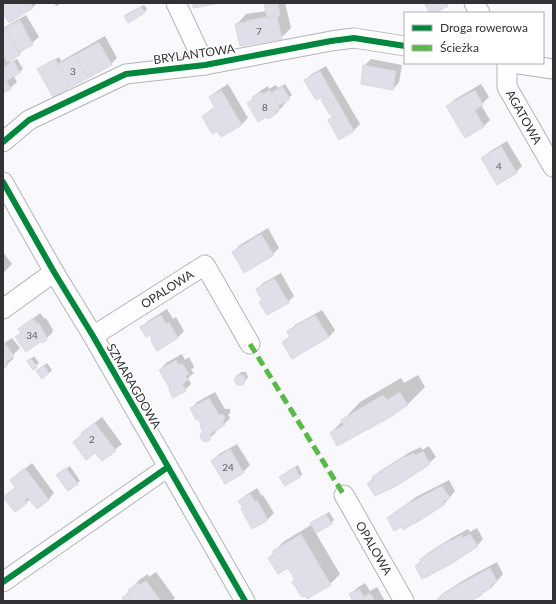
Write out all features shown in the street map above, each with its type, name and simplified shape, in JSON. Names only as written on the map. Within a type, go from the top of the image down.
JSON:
[{"type":"street","points":[[176,3],[205,65]]},
{"type":"street","points":[[474,3],[479,12]]},
{"type":"street","name":"BRYLANTOWA","points":[[3,142],[29,120],[126,74],[205,65],[354,38],[404,46]]},
{"type":"street","name":"AGATOWA","points":[[507,64],[507,87],[553,167]]},
{"type":"street","points":[[519,64],[553,69]]},
{"type":"street","name":"SZMARAGDOWA","points":[[3,182],[245,601]]},
{"type":"street","name":"OPALOWA","points":[[93,336],[205,265],[250,344]]},
{"type":"street","points":[[3,309],[54,272]]},
{"type":"street","points":[[3,582],[168,467]]},
{"type":"street","name":"OPALOWA","points":[[344,495],[404,601]]},
{"type":"building","points":[[3,3],[30,3],[33,8],[9,23],[3,13]]},
{"type":"building","points":[[193,3],[220,3],[193,8]]},
{"type":"building","points":[[264,3],[278,3],[280,16],[267,18]]},
{"type":"building","points":[[424,3],[447,3],[448,6],[437,12],[429,12]]},
{"type":"building","points":[[141,7],[145,13],[128,23],[124,16]]},
{"type":"building","points":[[277,16],[282,39],[240,46],[235,24]]},
{"type":"building","points":[[20,20],[33,45],[19,52],[5,28]]},
{"type":"building","points":[[5,28],[20,55],[7,62],[3,54],[3,29]]},
{"type":"building","points":[[99,42],[112,65],[88,78],[75,55]]},
{"type":"building","points":[[75,55],[88,78],[71,87],[58,64]]},
{"type":"building","points":[[55,59],[58,64],[40,74],[37,69]]},
{"type":"building","points":[[14,61],[20,73],[6,81],[3,75],[3,67]]},
{"type":"building","points":[[58,64],[71,87],[53,97],[40,74]]},
{"type":"building","points":[[363,65],[396,71],[393,90],[361,84]]},
{"type":"building","points":[[320,71],[337,101],[326,108],[321,100],[323,99],[322,97],[316,100],[304,80]]},
{"type":"building","points":[[3,75],[11,89],[3,93]]},
{"type":"building","points":[[282,86],[290,99],[278,106],[271,93]]},
{"type":"building","points":[[221,90],[242,125],[221,137],[217,131],[212,134],[202,116],[215,108],[209,97]]},
{"type":"building","points":[[270,90],[280,109],[275,112],[276,114],[268,119],[266,117],[258,122],[247,103],[254,99],[252,97],[261,92],[263,94]]},
{"type":"building","points":[[475,90],[483,105],[475,110],[484,127],[465,138],[446,106]]},
{"type":"building","points":[[337,101],[354,131],[339,140],[328,120],[333,117],[332,114],[330,115],[326,108]]},
{"type":"building","points":[[501,146],[517,173],[497,185],[481,158]]},
{"type":"building","points":[[261,234],[274,255],[244,273],[232,252]]},
{"type":"building","points":[[274,278],[289,303],[267,315],[259,302],[262,300],[256,289]]},
{"type":"building","points":[[161,315],[166,324],[169,322],[178,338],[157,351],[151,341],[150,335],[146,337],[140,327]]},
{"type":"building","points":[[315,315],[329,337],[292,359],[282,342],[290,337],[287,331]]},
{"type":"building","points":[[33,318],[38,324],[39,323],[47,337],[46,341],[42,343],[40,342],[26,352],[15,337],[21,333],[18,329]]},
{"type":"building","points":[[5,343],[14,356],[6,362],[8,365],[3,369],[3,345]]},
{"type":"building","points":[[31,358],[37,367],[33,370],[27,361]]},
{"type":"building","points":[[176,360],[179,365],[182,363],[189,374],[185,376],[188,380],[182,384],[186,391],[173,398],[169,390],[170,389],[159,370]]},
{"type":"building","points":[[44,365],[49,373],[42,379],[36,371]]},
{"type":"building","points":[[237,375],[243,375],[246,380],[243,385],[237,385],[234,380]]},
{"type":"building","points":[[400,392],[408,405],[394,415],[337,446],[330,433],[344,425],[341,420],[383,395],[387,400]]},
{"type":"building","points":[[209,398],[219,415],[223,414],[225,417],[222,421],[225,425],[210,434],[210,440],[207,442],[203,441],[200,437],[201,433],[203,432],[200,426],[201,424],[198,419],[196,420],[190,408]]},
{"type":"building","points":[[95,423],[116,451],[102,461],[95,453],[86,460],[73,442],[82,435],[81,433]]},
{"type":"building","points":[[230,449],[244,473],[225,484],[211,461]]},
{"type":"building","points":[[423,451],[430,464],[398,485],[375,496],[367,483],[374,480],[372,477],[402,458],[414,453],[416,455]]},
{"type":"building","points":[[295,467],[300,477],[285,486],[279,477]]},
{"type":"building","points":[[25,468],[49,500],[37,509],[28,498],[25,500],[27,503],[15,512],[3,497],[15,488],[10,480]]},
{"type":"building","points":[[66,468],[78,484],[68,491],[56,475]]},
{"type":"building","points":[[442,486],[450,498],[443,502],[444,505],[403,530],[401,527],[394,531],[387,518],[409,503]]},
{"type":"building","points":[[250,494],[255,501],[257,500],[268,520],[252,529],[241,509],[243,508],[238,501]]},
{"type":"building","points":[[326,514],[332,524],[316,533],[310,523]]},
{"type":"building","points":[[301,534],[331,585],[307,599],[305,596],[302,597],[292,582],[295,580],[288,568],[278,574],[268,558],[274,554],[273,551]]},
{"type":"building","points":[[470,534],[478,546],[451,564],[422,579],[415,566],[421,562],[420,559],[450,540],[462,535],[463,538]]},
{"type":"building","points":[[490,568],[497,581],[491,585],[492,587],[481,594],[482,595],[471,601],[435,601],[442,596],[441,595]]},
{"type":"building","points":[[146,581],[161,601],[124,601],[122,598],[130,592],[128,590],[138,583],[139,585]]},
{"type":"building","points":[[359,589],[364,597],[370,593],[375,601],[353,601],[349,594]]},
{"type":"marked path","points":[[250,344],[344,495]]},
{"type":"cycle path","points":[[3,142],[29,120],[126,74],[205,65],[354,38],[404,46]]},
{"type":"cycle path","points":[[3,182],[245,601]]},
{"type":"cycle path","points":[[3,582],[168,467]]}]
